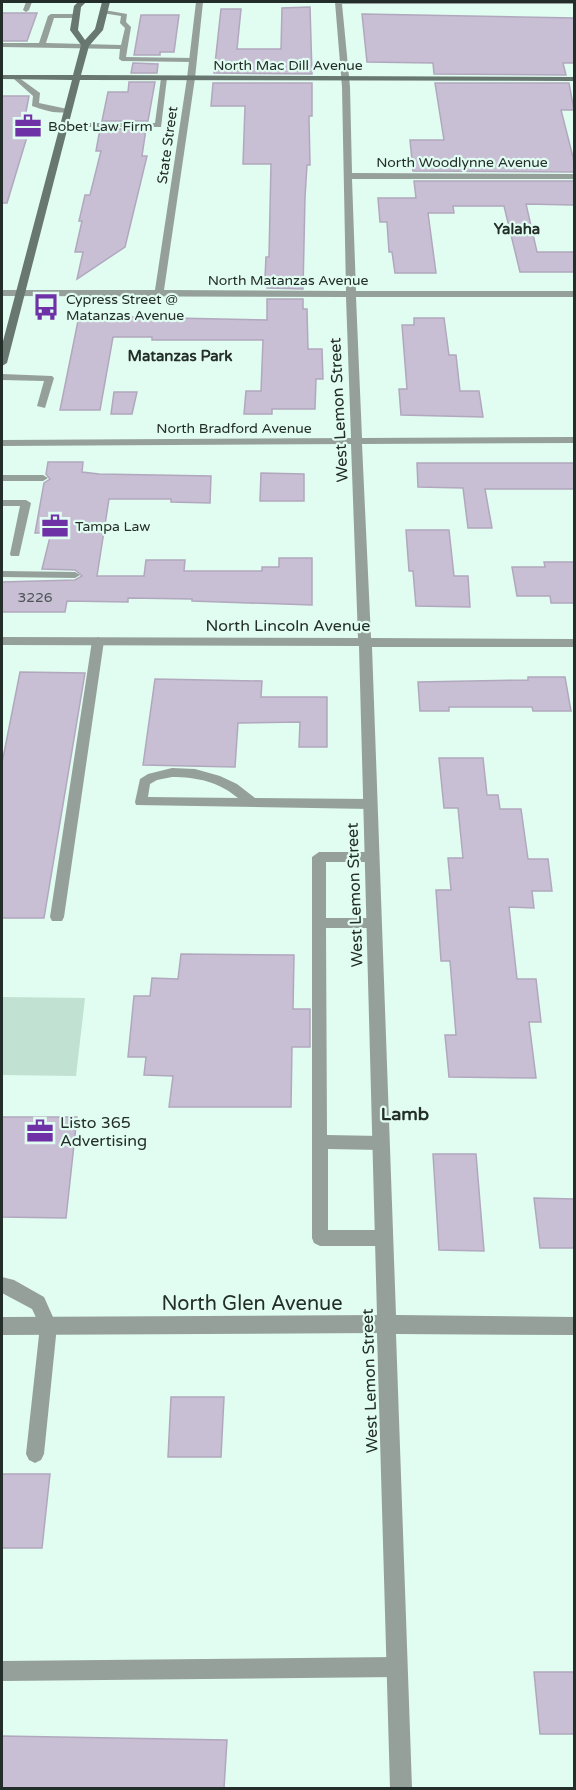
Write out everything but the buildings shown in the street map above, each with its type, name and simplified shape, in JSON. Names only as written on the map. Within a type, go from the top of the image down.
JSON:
[{"type":"street","points":[[82,2],[78,6],[74,30],[85,46]]},
{"type":"street","points":[[2,363],[3,350],[85,46],[99,30],[106,2]]},
{"type":"street","name":"State Street","points":[[159,293],[191,78],[199,2]]},
{"type":"street","points":[[338,2],[574,2]]},
{"type":"street","name":"West Lemon Street","points":[[338,2],[346,78],[351,294],[365,642],[401,1788]]},
{"type":"street","name":"North Mac Dill Avenue","points":[[2,77],[574,79]]},
{"type":"street","name":"North Woodlynne Avenue","points":[[349,176],[574,176]]},
{"type":"street","name":"North Matanzas Avenue","points":[[2,293],[574,294]]},
{"type":"street","name":"North Bradford Avenue","points":[[2,442],[574,440]]},
{"type":"street","name":"North Lincoln Avenue","points":[[2,641],[574,643]]},
{"type":"street","name":"North Glen Avenue","points":[[2,1326],[385,1324],[574,1326]]},
{"type":"lane","points":[[27,10],[29,2]]},
{"type":"lane","points":[[104,12],[124,14],[123,23],[128,27],[122,59],[192,60]]},
{"type":"lane","points":[[42,45],[51,16],[76,16]]},
{"type":"lane","points":[[2,45],[124,47]]},
{"type":"lane","points":[[16,78],[37,95],[35,104],[49,109],[68,110]]},
{"type":"lane","points":[[64,125],[158,125],[164,78]]},
{"type":"lane","points":[[2,377],[49,378],[42,406]]},
{"type":"lane","points":[[2,478],[43,478]]},
{"type":"lane","points":[[2,503],[26,503],[15,554]]},
{"type":"lane","points":[[2,574],[75,575]]},
{"type":"lane","points":[[57,917],[98,641]]},
{"type":"lane","points":[[252,803],[227,784],[193,773],[152,776],[144,782],[141,802],[252,803],[370,804]]},
{"type":"lane","points":[[371,857],[319,857],[320,1238],[382,1238]]},
{"type":"lane","points":[[319,923],[373,923]]},
{"type":"lane","points":[[320,1142],[380,1143]]},
{"type":"lane","points":[[2,1285],[38,1303],[49,1326],[35,1454]]},
{"type":"lane","points":[[2,1671],[397,1667]]},
{"type":"green space","points":[[2,997],[85,998],[76,1076],[2,1075]]},
{"type":"place","name":"Bobet Law Firm","points":[[28,126]]},
{"type":"place","name":"Cypress Street @ Matanzas Avenue","points":[[46,307]]},
{"type":"place","name":"Tampa Law","points":[[55,526]]},
{"type":"place","name":"Listo 365 Advertising","points":[[40,1131]]},
{"type":"district","name":"Yalaha","points":[[517,229]]},
{"type":"district","name":"Matanzas Park","points":[[180,356]]},
{"type":"district","name":"Lamb","points":[[405,1114]]}]
